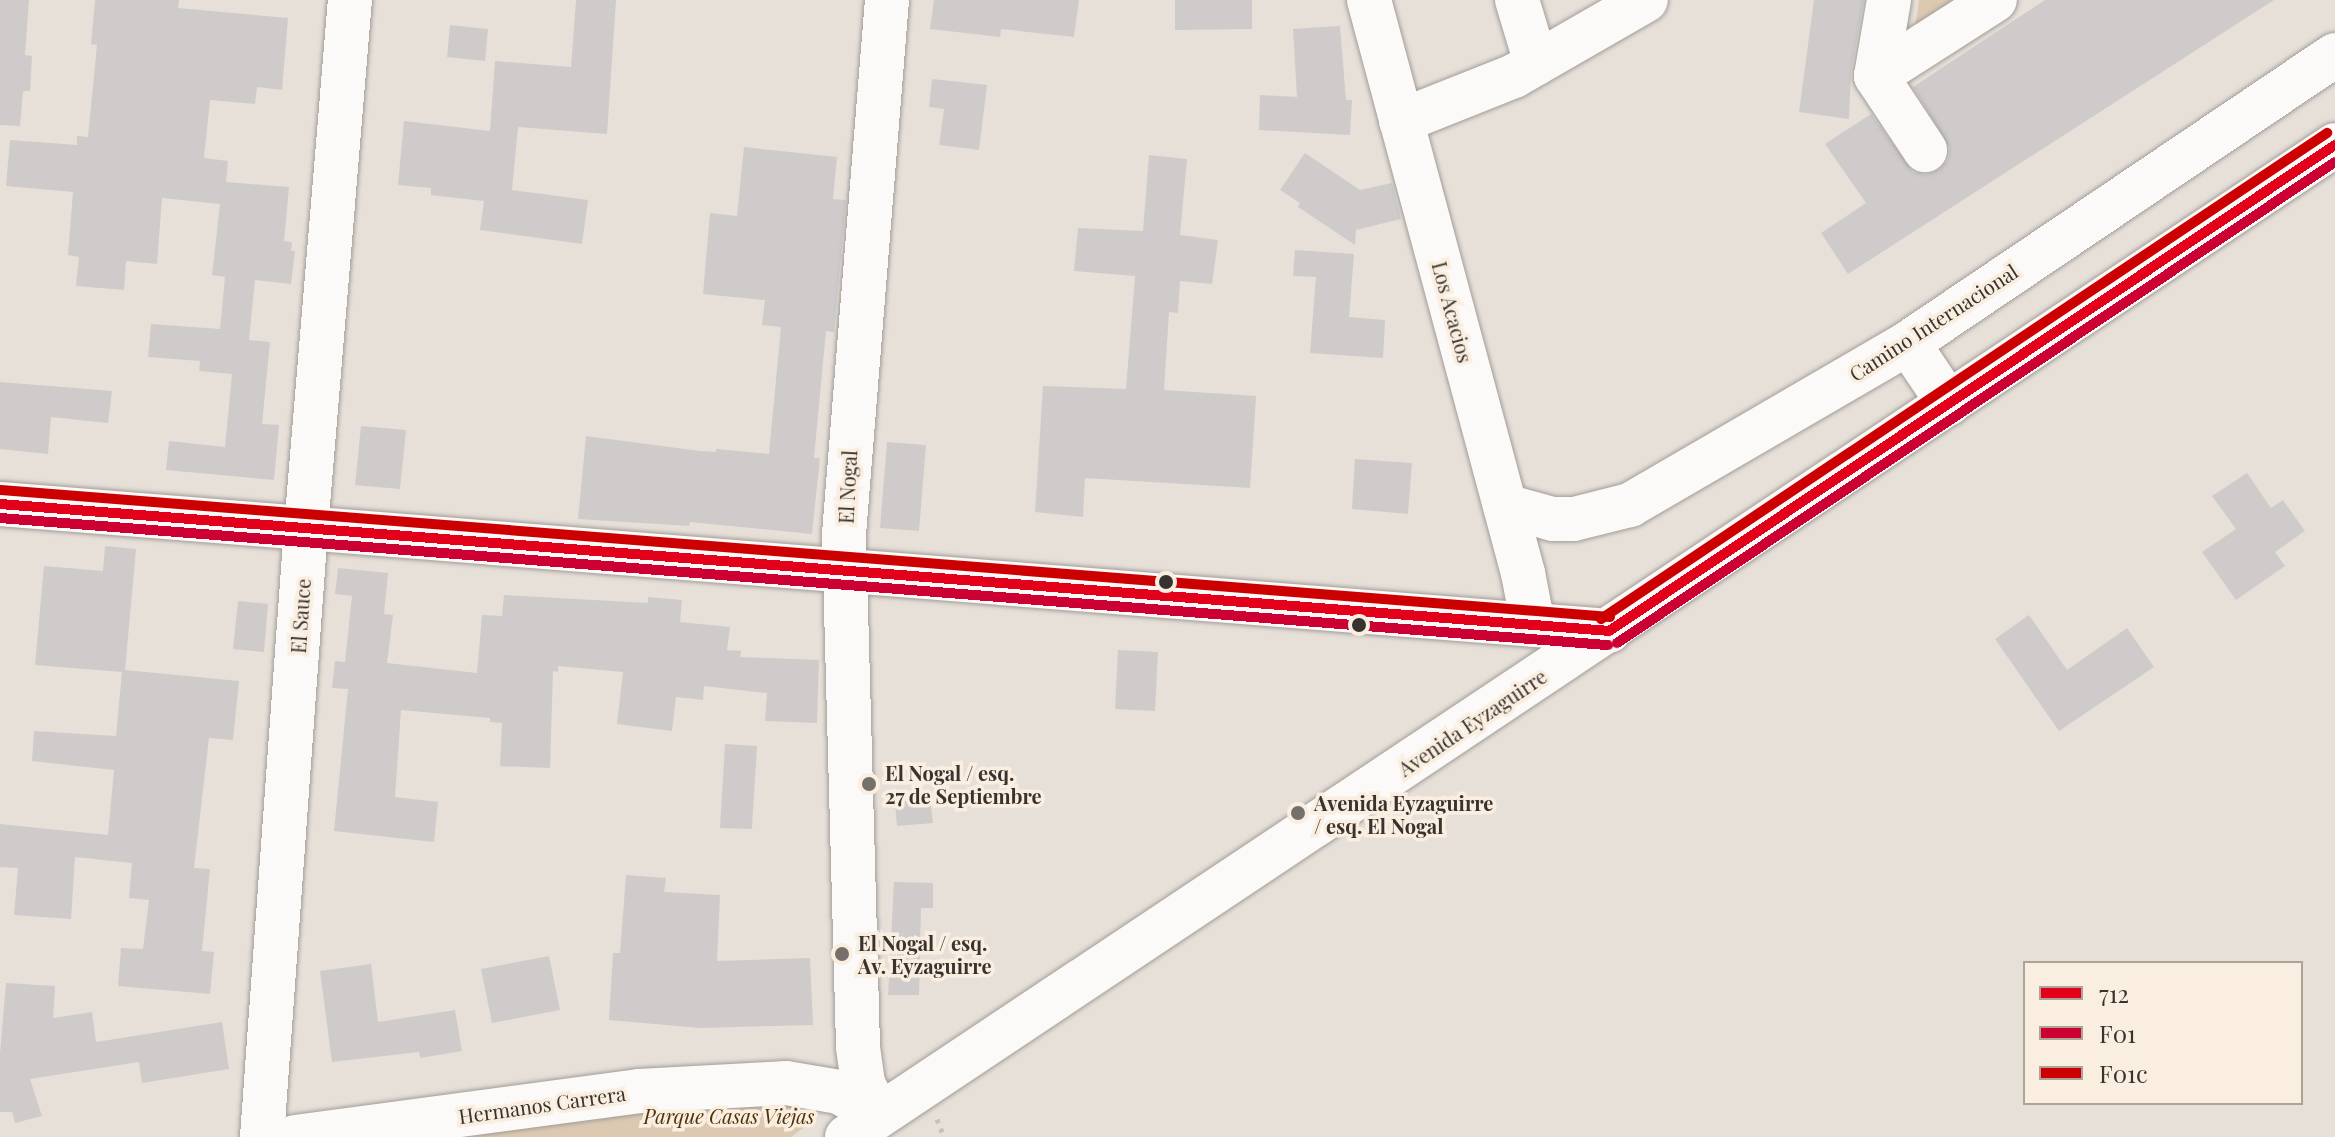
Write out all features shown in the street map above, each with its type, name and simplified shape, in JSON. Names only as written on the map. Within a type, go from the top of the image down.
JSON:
[{"type":"street","name":"El Sauce","points":[[262,1137],[306,528],[350,0]]},
{"type":"street","name":"El Nogal","points":[[863,1126],[863,1083],[858,1046],[846,488],[887,0]]},
{"type":"street","name":"Los Acacios","points":[[1369,0],[1505,506],[1533,625]]},
{"type":"street","points":[[1517,0],[1536,63]]},
{"type":"street","points":[[1401,121],[1514,76],[1646,0]]},
{"type":"street","points":[[1889,0],[1876,76],[1925,150]]},
{"type":"street","points":[[1876,76],[1995,0]]},
{"type":"street","name":"Camino Internacional","points":[[1505,506],[1553,519],[1574,519],[1630,505],[1908,343],[2335,55]]},
{"type":"street","name":"Avenida Eyzaguirre","points":[[863,1126],[2335,145]]},
{"type":"street","points":[[1908,343],[1949,404]]},
{"type":"street","points":[[0,504],[1609,631]]},
{"type":"street","name":"Hermanos Carrera","points":[[295,1137],[639,1091],[786,1083],[839,1092],[863,1126]]},
{"type":"path","points":[[937,1118],[944,1137]]},
{"type":"green space","points":[[1919,0],[1979,0],[1913,43]]},
{"type":"green space","name":"Parque Casas Viejas","points":[[717,1092],[819,1108],[814,1120],[791,1137],[371,1137]]},
{"type":"building","points":[[0,0],[29,0],[25,55],[32,56],[30,91],[23,91],[20,126],[0,125]]},
{"type":"building","points":[[95,0],[179,0],[178,8],[288,18],[282,90],[257,87],[255,104],[210,100],[204,158],[228,161],[226,182],[289,187],[284,241],[292,242],[291,251],[295,251],[291,284],[255,280],[249,340],[270,342],[262,424],[279,425],[274,480],[166,470],[169,441],[225,447],[232,374],[199,371],[200,361],[148,357],[151,324],[220,329],[225,277],[212,275],[220,204],[162,198],[157,264],[126,261],[124,290],[76,286],[79,257],[68,255],[73,192],[6,186],[10,140],[77,145],[77,136],[88,137],[97,45],[91,44]]},
{"type":"building","points":[[576,0],[616,0],[607,134],[518,127],[512,190],[588,200],[582,244],[480,230],[484,201],[431,195],[431,188],[398,185],[404,121],[490,131],[495,61],[571,67]]},
{"type":"building","points":[[934,0],[1079,0],[1074,37],[1001,29],[1000,37],[930,29]]},
{"type":"building","points":[[1175,0],[1252,0],[1252,29],[1175,30]]},
{"type":"building","points":[[1814,0],[1864,0],[1851,72],[1849,119],[1799,112]]},
{"type":"building","points":[[2045,0],[2274,0],[1848,274],[1821,233],[1866,203],[1825,144],[1871,114],[1913,172],[1926,175],[1939,170],[1948,160],[1950,148],[1913,87]]},
{"type":"building","points":[[450,25],[488,29],[485,61],[447,57]]},
{"type":"building","points":[[1340,26],[1346,100],[1352,100],[1350,135],[1259,130],[1260,95],[1297,97],[1293,29]]},
{"type":"building","points":[[932,79],[987,85],[979,150],[939,145],[944,109],[929,107]]},
{"type":"building","points":[[744,147],[837,157],[833,199],[846,200],[834,332],[826,331],[814,458],[820,458],[812,534],[690,522],[689,526],[578,519],[586,436],[700,451],[716,452],[716,449],[769,454],[781,327],[762,325],[765,300],[703,294],[710,213],[737,216]]},
{"type":"building","points":[[1305,153],[1360,190],[1392,183],[1401,219],[1356,230],[1355,245],[1298,207],[1300,203],[1280,190]]},
{"type":"building","points":[[1149,155],[1187,159],[1180,235],[1218,240],[1212,284],[1180,281],[1178,313],[1169,312],[1164,390],[1256,396],[1250,488],[1085,478],[1083,517],[1035,512],[1043,386],[1126,389],[1135,276],[1074,271],[1078,228],[1143,231]]},
{"type":"building","points":[[1295,250],[1354,254],[1349,317],[1385,320],[1383,358],[1310,353],[1316,277],[1293,276]]},
{"type":"building","points":[[0,382],[112,391],[108,423],[51,417],[48,454],[0,449]]},
{"type":"building","points":[[361,426],[406,430],[400,489],[355,485]]},
{"type":"building","points":[[887,442],[926,445],[919,531],[880,528]]},
{"type":"building","points":[[1355,459],[1412,463],[1408,514],[1352,509]]},
{"type":"building","points":[[2247,473],[2271,508],[2283,500],[2305,531],[2275,552],[2285,566],[2236,600],[2202,552],[2236,529],[2212,496]]},
{"type":"building","points":[[105,546],[136,549],[125,670],[239,681],[233,740],[209,738],[194,868],[210,869],[202,951],[214,952],[210,994],[118,986],[121,948],[143,949],[149,900],[129,898],[132,863],[75,857],[71,919],[14,915],[18,868],[0,867],[0,824],[108,835],[114,770],[32,761],[34,731],[116,736],[122,672],[35,665],[44,566],[103,571]]},
{"type":"building","points":[[338,568],[388,573],[384,614],[393,615],[387,663],[477,673],[482,615],[502,616],[504,595],[648,603],[648,597],[682,600],[680,622],[730,627],[727,650],[741,651],[740,657],[819,660],[817,723],[765,721],[767,693],[704,686],[703,700],[676,697],[672,731],[617,724],[623,672],[558,666],[558,672],[553,671],[550,768],[500,766],[502,723],[490,722],[490,718],[401,710],[395,797],[438,802],[434,842],[334,831],[348,689],[332,688],[335,661],[345,662],[352,596],[335,594]]},
{"type":"building","points":[[238,601],[268,604],[264,652],[233,649]]},
{"type":"building","points":[[2029,615],[2067,670],[2127,628],[2154,667],[2059,731],[1995,639]]},
{"type":"building","points":[[1118,650],[1158,652],[1155,711],[1115,709]]},
{"type":"building","points":[[725,744],[757,746],[752,829],[720,828]]},
{"type":"building","points":[[930,798],[933,823],[897,826],[895,802]]},
{"type":"building","points":[[626,875],[666,878],[664,892],[720,895],[717,961],[810,958],[813,1025],[701,1028],[609,1020],[613,953],[620,953]]},
{"type":"building","points":[[894,882],[933,883],[933,908],[921,908],[919,995],[888,995]]},
{"type":"building","points":[[549,956],[560,1010],[492,1023],[481,969]]},
{"type":"building","points":[[371,964],[378,1022],[455,1010],[462,1051],[420,1058],[419,1052],[332,1062],[320,971]]},
{"type":"building","points":[[6,983],[55,986],[53,1018],[92,1012],[96,1042],[222,1022],[229,1069],[142,1083],[139,1062],[30,1079],[42,1116],[15,1123],[12,1112],[0,1112],[0,1054]]},
{"type":"transit line","name":"F01c","points":[[1601,619],[2327,133]]},
{"type":"transit line","name":"712","points":[[1609,631],[2335,145]]},
{"type":"transit line","name":"F01","points":[[1617,643],[2335,162]]},
{"type":"transit line","name":"F01c","points":[[1,490],[1610,617]]},
{"type":"transit line","name":"712","points":[[0,504],[1609,631]]},
{"type":"transit line","name":"F01","points":[[0,518],[1608,645]]},
{"type":"place","name":"El Nogal / esq. 27 de Septiembre","points":[[869,784]]},
{"type":"place","name":"Avenida Eyzaguirre / esq. El Nogal","points":[[1298,813]]},
{"type":"place","name":"El Nogal / esq. Av. Eyzaguirre","points":[[842,954]]}]
